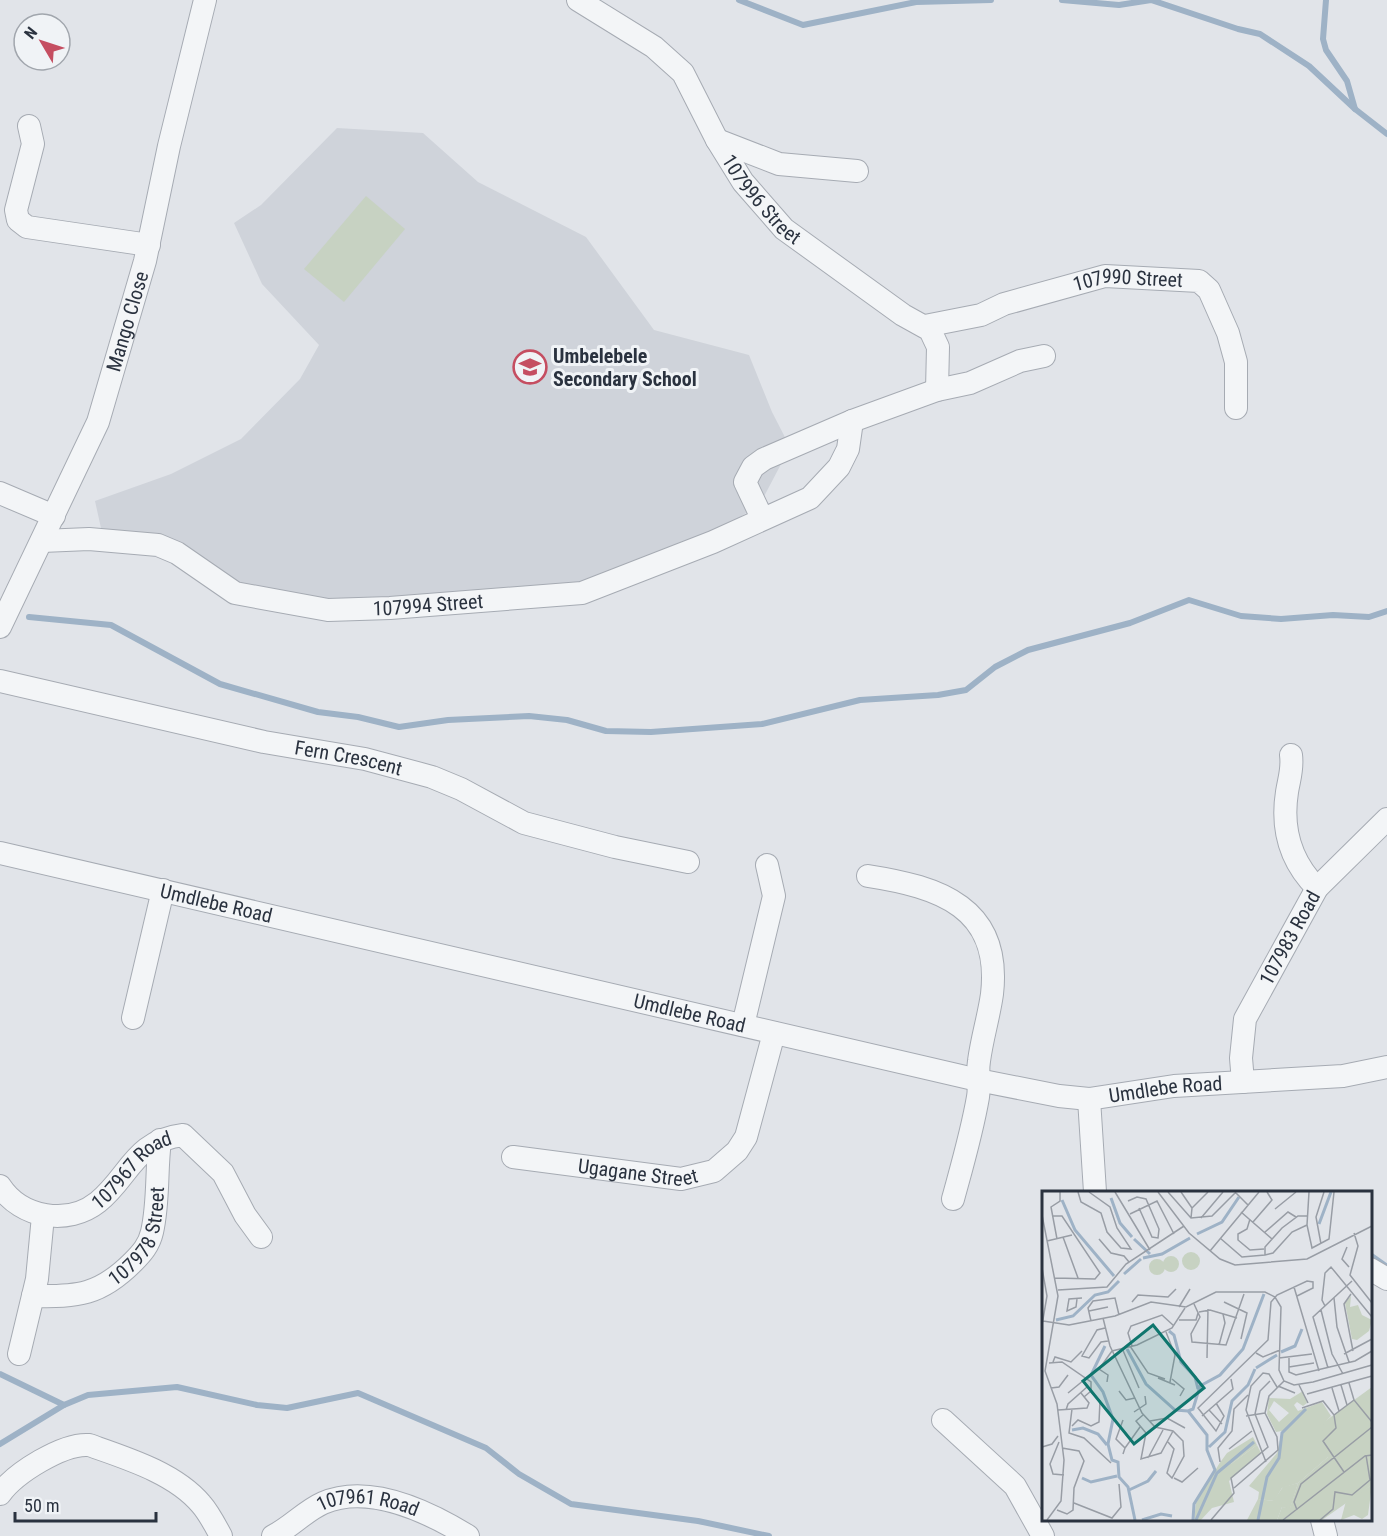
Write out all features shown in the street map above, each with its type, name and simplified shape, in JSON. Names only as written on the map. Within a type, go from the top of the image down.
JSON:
[{"type":"street","name":"Mango Close","points":[[0,627],[98,422],[149,245],[205,0]]},
{"type":"street","name":"107996 Street","points":[[578,0],[669,57],[683,73],[717,140],[743,182],[784,229],[903,315],[926,326]]},
{"type":"street","points":[[29,126],[33,144],[16,210],[18,220],[27,227],[149,245]]},
{"type":"street","points":[[717,140],[779,164],[857,171]]},
{"type":"street","name":"107990 Street","points":[[926,326],[981,315],[1005,304],[1105,276],[1199,281],[1209,290],[1228,333],[1236,362],[1236,408]]},
{"type":"street","points":[[926,326],[934,335],[938,347],[937,390]]},
{"type":"street","points":[[762,518],[745,482],[753,467],[852,421],[937,390],[970,383],[1020,361],[1044,356]]},
{"type":"street","name":"107994 Street","points":[[42,541],[89,539],[158,545],[177,553],[235,593],[328,609],[354,610],[582,593],[712,542],[810,498],[838,468],[848,449],[852,421]]},
{"type":"street","points":[[0,493],[54,516]]},
{"type":"street","name":"Fern Crescent","points":[[0,681],[264,742],[376,762],[432,777],[455,786],[524,823],[615,847],[688,862]]},
{"type":"street","points":[[1291,755],[1293,767],[1287,794],[1286,813],[1292,855],[1303,874],[1317,888]]},
{"type":"street","name":"107983 Road","points":[[1243,1082],[1241,1058],[1245,1019],[1317,888],[1387,819]]},
{"type":"street","name":"Umdlebe Road","points":[[0,853],[978,1080],[1059,1096],[1089,1099],[1174,1086],[1343,1076],[1387,1067]]},
{"type":"street","points":[[742,1025],[774,896],[767,865]]},
{"type":"street","points":[[868,876],[898,881],[947,898],[967,910],[983,928],[992,968],[992,993],[978,1062],[979,1094],[953,1199]]},
{"type":"street","points":[[133,1018],[163,890]]},
{"type":"street","name":"Ugagane Street","points":[[513,1157],[667,1179],[698,1177],[714,1172],[737,1151],[746,1137],[774,1033]]},
{"type":"street","points":[[1089,1099],[1095,1191]]},
{"type":"street","name":"107967 Road","points":[[43,1216],[68,1215],[91,1207],[111,1190],[136,1156],[160,1140],[183,1135],[211,1159],[222,1173],[245,1215],[261,1237]]},
{"type":"street","name":"107978 Street","points":[[33,1296],[70,1297],[103,1287],[121,1274],[145,1249],[153,1230],[160,1140]]},
{"type":"street","points":[[0,1186],[21,1206],[43,1216],[39,1269],[19,1354]]},
{"type":"street","points":[[1372,1270],[1387,1279]]},
{"type":"street","points":[[943,1420],[1015,1486],[1043,1536]]},
{"type":"street","points":[[0,1494],[19,1476],[48,1457],[89,1445],[150,1470],[187,1491],[203,1505],[221,1536]]},
{"type":"street","name":"107961 Road","points":[[273,1536],[323,1503],[364,1496],[393,1502],[468,1536]]},
{"type":"street","points":[[1322,1521],[1326,1536]]},
{"type":"shaded area","name":"Umbelebele Secondary School","points":[[337,128],[423,133],[478,182],[586,237],[654,330],[749,355],[772,412],[790,447],[760,504],[729,524],[582,585],[343,606],[251,593],[172,543],[103,537],[95,501],[171,474],[241,439],[300,379],[319,345],[262,284],[234,223],[261,205]]},
{"type":"green space","points":[[366,196],[405,229],[344,302],[304,269]]},
{"type":"waterway","points":[[739,0],[803,25],[916,2],[991,0]]},
{"type":"waterway","points":[[1062,0],[1119,5],[1151,0],[1260,34],[1309,66],[1355,109]]},
{"type":"waterway","points":[[1326,0],[1323,39],[1326,50],[1347,81],[1355,109],[1387,134]]},
{"type":"waterway","points":[[29,617],[111,625],[220,684],[318,712],[358,717],[399,727],[448,720],[529,716],[567,720],[606,731],[651,732],[762,724],[860,700],[938,695],[966,690],[995,667],[1028,650],[1130,623],[1189,600],[1241,616],[1281,619],[1333,615],[1369,617],[1387,611]]},
{"type":"waterway","points":[[1372,1256],[1387,1267]]},
{"type":"waterway","points":[[0,1374],[64,1405],[88,1395],[177,1387],[257,1405],[287,1408],[358,1393],[486,1448],[519,1474],[571,1504],[698,1521],[769,1536]]},
{"type":"waterway","points":[[0,1444],[64,1405]]},
{"type":"place","name":"Umbelebele Secondary School","points":[[530,367]]}]
